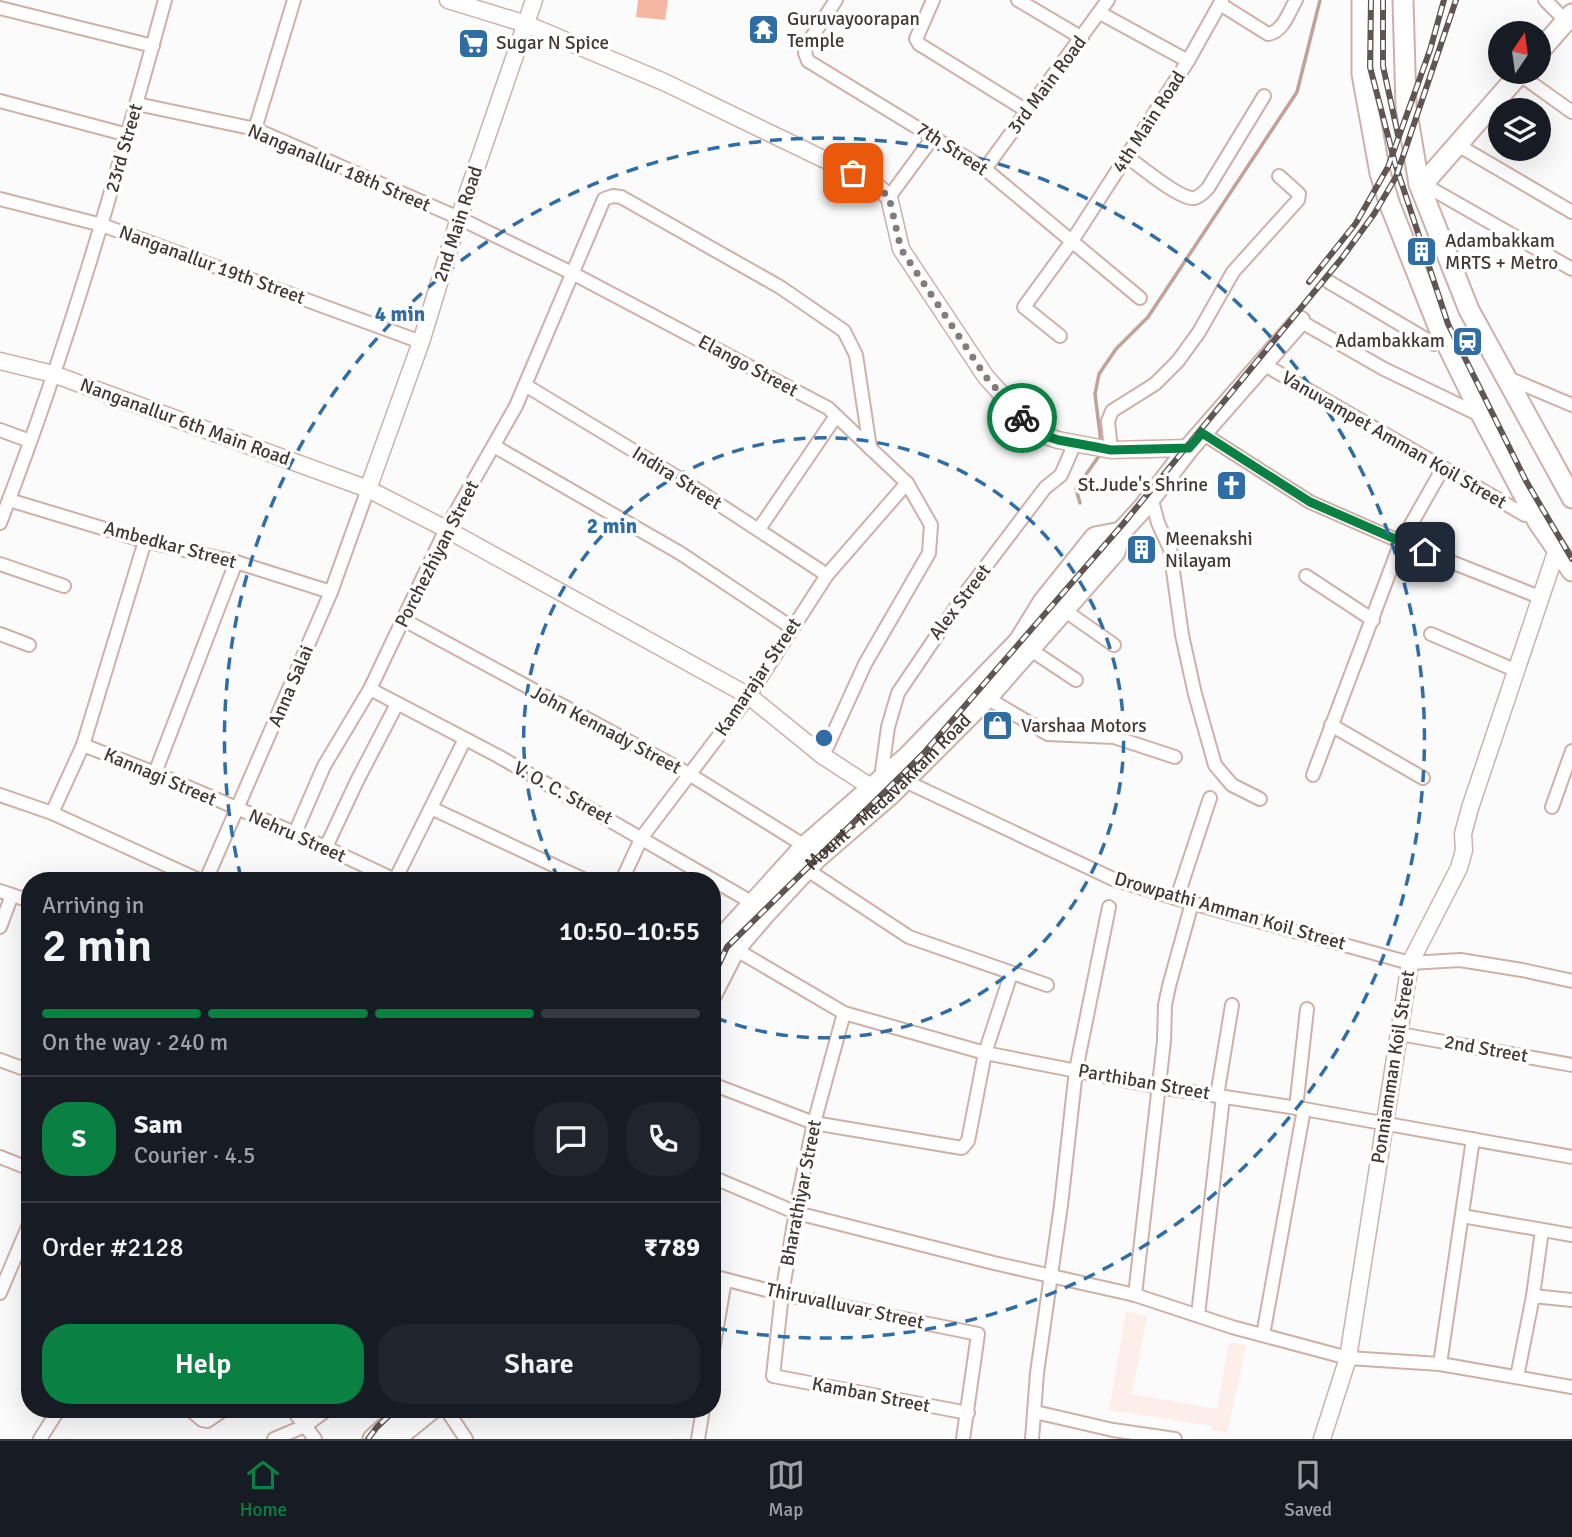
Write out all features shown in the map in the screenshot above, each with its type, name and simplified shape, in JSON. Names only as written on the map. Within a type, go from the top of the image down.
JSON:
[{"type":"main road","points":[[1362,0],[1362,74],[1380,173],[1390,205],[1438,326],[1482,416],[1538,522],[1572,571]]},
{"type":"main road","points":[[1404,0],[1406,107],[1421,184],[1469,310],[1572,498]]},
{"type":"main road","points":[[1551,39],[1570,21]]},
{"type":"main road","points":[[1421,184],[1510,84]]},
{"type":"main road","name":"Mount - Medavakkam Road","points":[[721,946],[753,903],[805,846],[880,788],[905,781],[987,698],[1028,648],[1115,552],[1121,532],[1189,448],[1300,321]]},
{"type":"main road","name":"Mount - Medavakkam Road","points":[[721,947],[806,869],[907,757],[1019,641],[1044,602],[1095,537],[1121,532]]},
{"type":"main road","points":[[373,1439],[396,1418]]},
{"type":"main road","points":[[395,1439],[421,1418]]},
{"type":"street","name":"23rd Street","points":[[0,523],[102,225],[165,0]]},
{"type":"street","points":[[255,129],[294,0]]},
{"type":"street","points":[[448,0],[526,23],[725,110],[873,183],[889,197],[901,249],[986,377],[1017,414],[1043,435],[1104,449],[1189,448]]},
{"type":"street","name":"2nd Main Road","points":[[368,489],[421,342],[459,218],[534,0]]},
{"type":"street","name":"7th Street","points":[[836,0],[806,46],[808,61],[985,169],[1140,298]]},
{"type":"street","points":[[933,0],[916,40],[919,44],[1027,111]]},
{"type":"street","points":[[1018,0],[1082,38]]},
{"type":"street","name":"3rd Main Road","points":[[985,169],[1108,0]]},
{"type":"street","points":[[1222,2],[1272,35],[1279,31],[1296,0]]},
{"type":"street","points":[[1545,0],[1570,21]]},
{"type":"street","name":"4th Main Road","points":[[1060,335],[1024,307],[1072,242],[1188,61],[1222,2]]},
{"type":"street","points":[[0,8],[153,46]]},
{"type":"street","points":[[1100,13],[1188,61]]},
{"type":"street","points":[[1535,84],[1572,112]]},
{"type":"street","points":[[1126,156],[1182,195],[1194,198],[1199,196],[1208,188],[1264,96]]},
{"type":"street","points":[[0,102],[128,135]]},
{"type":"street","name":"Nanganallur 18th Street","points":[[137,104],[255,129],[459,218],[572,273]]},
{"type":"street","points":[[889,197],[934,136]]},
{"type":"street","points":[[1456,144],[1572,212]]},
{"type":"street","points":[[1104,449],[1108,419],[1112,411],[1155,384],[1178,361],[1199,332],[1233,272],[1298,200],[1298,194],[1279,176]]},
{"type":"street","points":[[1421,184],[1572,269]]},
{"type":"street","name":"Porchezhiyan Street","points":[[295,833],[324,766],[370,690],[446,529],[516,406],[604,199],[621,197],[780,287],[844,331],[856,355],[870,448]]},
{"type":"street","name":"Nanganallur 19th Street","points":[[0,199],[102,225],[421,342]]},
{"type":"street","name":"Elango Street","points":[[572,273],[828,408],[907,483],[930,525],[929,553],[865,664],[823,756]]},
{"type":"street","points":[[1329,282],[1434,344]]},
{"type":"street","points":[[1300,321],[1384,369],[1482,416]]},
{"type":"street","name":"Nanganallur 6th Main Road","points":[[0,361],[53,374],[368,489],[749,696],[823,756],[880,788]]},
{"type":"street","name":"Vanuvampet Amman Koil Street","points":[[1264,364],[1525,515]]},
{"type":"street","points":[[1506,377],[1572,405]]},
{"type":"street","name":"Indira Street","points":[[525,385],[759,529],[827,575]]},
{"type":"street","points":[[759,529],[836,416]]},
{"type":"street","points":[[0,430],[30,441]]},
{"type":"street","points":[[1202,433],[1310,502],[1401,542],[1542,598]]},
{"type":"street","name":"Alex Street","points":[[880,788],[888,727],[898,693],[967,591],[1045,488],[1061,475],[1075,443]]},
{"type":"street","points":[[494,446],[680,553],[792,627]]},
{"type":"street","points":[[1313,775],[1401,542],[1443,468]]},
{"type":"street","name":"Kamarajar Street","points":[[626,872],[642,837],[749,696],[827,575],[907,483]]},
{"type":"street","name":"Anna Salai","points":[[209,872],[331,592],[368,489]]},
{"type":"street","name":"Ambedkar Street","points":[[9,500],[145,541],[236,562],[331,592]]},
{"type":"street","points":[[1147,503],[1170,549],[1182,635],[1212,759],[1219,773],[1232,785],[1260,799]]},
{"type":"street","points":[[52,813],[83,745],[145,541]]},
{"type":"street","name":"Ponniamman Koil Street","points":[[1322,1439],[1348,1358],[1410,963],[1458,868],[1464,850],[1464,834],[1470,808],[1558,549]]},
{"type":"street","points":[[155,772],[236,562]]},
{"type":"street","points":[[0,564],[64,586]]},
{"type":"street","points":[[1306,576],[1373,620]]},
{"type":"street","points":[[1064,610],[1114,645]]},
{"type":"street","name":"John Kennady Street","points":[[404,620],[689,774],[805,846]]},
{"type":"street","points":[[0,634],[29,645]]},
{"type":"street","points":[[1431,634],[1517,671]]},
{"type":"street","points":[[1028,648],[1076,680]]},
{"type":"street","name":"V. O. C. Street","points":[[370,690],[465,739],[701,872]]},
{"type":"street","points":[[987,698],[1048,734],[1114,737],[1175,757]]},
{"type":"street","points":[[326,848],[397,704]]},
{"type":"street","points":[[1331,725],[1423,778]]},
{"type":"street","points":[[399,872],[465,739]]},
{"type":"street","name":"Kannagi Street","points":[[83,745],[155,772],[237,809]]},
{"type":"street","points":[[1552,807],[1572,751]]},
{"type":"street","name":"Drowpathi Amman Koil Street","points":[[905,781],[1113,879],[1192,903],[1410,963],[1460,960],[1572,981]]},
{"type":"street","points":[[0,795],[52,813],[181,872]]},
{"type":"street","points":[[1177,898],[1210,798]]},
{"type":"street","points":[[431,808],[568,872]]},
{"type":"street","name":"Nehru Street","points":[[237,809],[378,872]]},
{"type":"street","points":[[806,869],[909,937],[1047,985]]},
{"type":"street","name":"V. O. C. Street","points":[[721,884],[753,903]]},
{"type":"street","points":[[0,927],[6,893]]},
{"type":"street","points":[[1135,1295],[1159,1087],[1165,1005],[1192,903]]},
{"type":"street","points":[[1032,1439],[1037,1373],[1076,1070],[1108,907]]},
{"type":"street","name":"Parthiban Street","points":[[721,950],[844,1013],[985,1053],[1159,1087],[1572,1157]]},
{"type":"street","points":[[721,1087],[814,1123],[962,1147],[968,1141],[985,1053],[1011,974]]},
{"type":"street","points":[[1198,1315],[1220,1096],[1233,1006]]},
{"type":"street","points":[[1263,1335],[1300,1109],[1307,1009]]},
{"type":"street","name":"Bharathiyar Street","points":[[773,1376],[782,1294],[799,1194],[814,1123],[844,1013]]},
{"type":"street","name":"2nd Street","points":[[1399,1034],[1572,1065]]},
{"type":"street","points":[[0,1060],[21,1068]]},
{"type":"street","points":[[1440,1364],[1473,1139]]},
{"type":"street","points":[[0,1157],[21,1165]]},
{"type":"street","points":[[721,1181],[797,1213],[1135,1295],[1348,1358],[1440,1364],[1572,1387]]},
{"type":"street","points":[[1462,1216],[1572,1235]]},
{"type":"street","points":[[1517,1377],[1533,1296],[1542,1230]]},
{"type":"street","points":[[0,1293],[21,1243]]},
{"type":"street","name":"Thiruvalluvar Street","points":[[721,1279],[782,1294],[978,1334],[968,1413]]},
{"type":"street","points":[[1533,1296],[1572,1300]]},
{"type":"street","name":"Kamban Street","points":[[773,1376],[968,1413]]},
{"type":"street","points":[[1035,1412],[1113,1430],[1175,1439]]},
{"type":"street","points":[[963,1439],[968,1413]]},
{"type":"street","points":[[40,1439],[53,1418]]},
{"type":"street","points":[[299,1418],[315,1439]]},
{"type":"street","points":[[274,1439],[305,1426],[316,1418]]},
{"type":"street","points":[[452,1418],[466,1439]]},
{"type":"street","points":[[698,1439],[702,1418]]},
{"type":"shaded area","points":[[638,0],[668,0],[665,20],[636,17]]},
{"type":"shaded area","points":[[1126,1311],[1147,1316],[1132,1394],[1217,1409],[1229,1342],[1246,1345],[1227,1433],[1212,1430],[1212,1426],[1109,1410]]},
{"type":"waterway","points":[[1101,442],[1095,394],[1099,374],[1116,349],[1148,317],[1297,92],[1320,0]]},
{"type":"waterway","points":[[1080,503],[1076,489],[1101,453]]},
{"type":"railway","points":[[1371,0],[1370,67],[1395,163],[1448,324],[1526,481],[1572,559]]},
{"type":"railway","points":[[1383,0],[1383,66],[1398,135]]},
{"type":"railway","points":[[1309,282],[1356,223],[1388,167],[1430,50],[1444,0]]},
{"type":"railway","points":[[721,960],[727,947],[923,754],[1123,524],[1342,258],[1374,214],[1396,177],[1456,0]]},
{"type":"railway","points":[[368,1439],[386,1418]]},
{"type":"way so far","points":[[853,173],[873,183],[889,197],[901,249],[986,377],[1022,418]]},
{"type":"place","name":"Guruvayoorapan Temple","points":[[764,30]]},
{"type":"place","name":"Sugar N Spice","points":[[473,43]]},
{"type":"place","name":"Adambakkam MRTS + Metro","points":[[1422,252]]},
{"type":"place","name":"Adambakkam","points":[[1468,341]]},
{"type":"place","name":"St.Jude's Shrine","points":[[1231,485]]},
{"type":"place","name":"Meenakshi Nilayam","points":[[1142,550]]},
{"type":"place","name":"Varshaa Motors","points":[[998,726]]},
{"type":"route","points":[[1022,418],[1043,435],[1111,450],[1189,448],[1202,433],[1310,502],[1425,552]]}]
